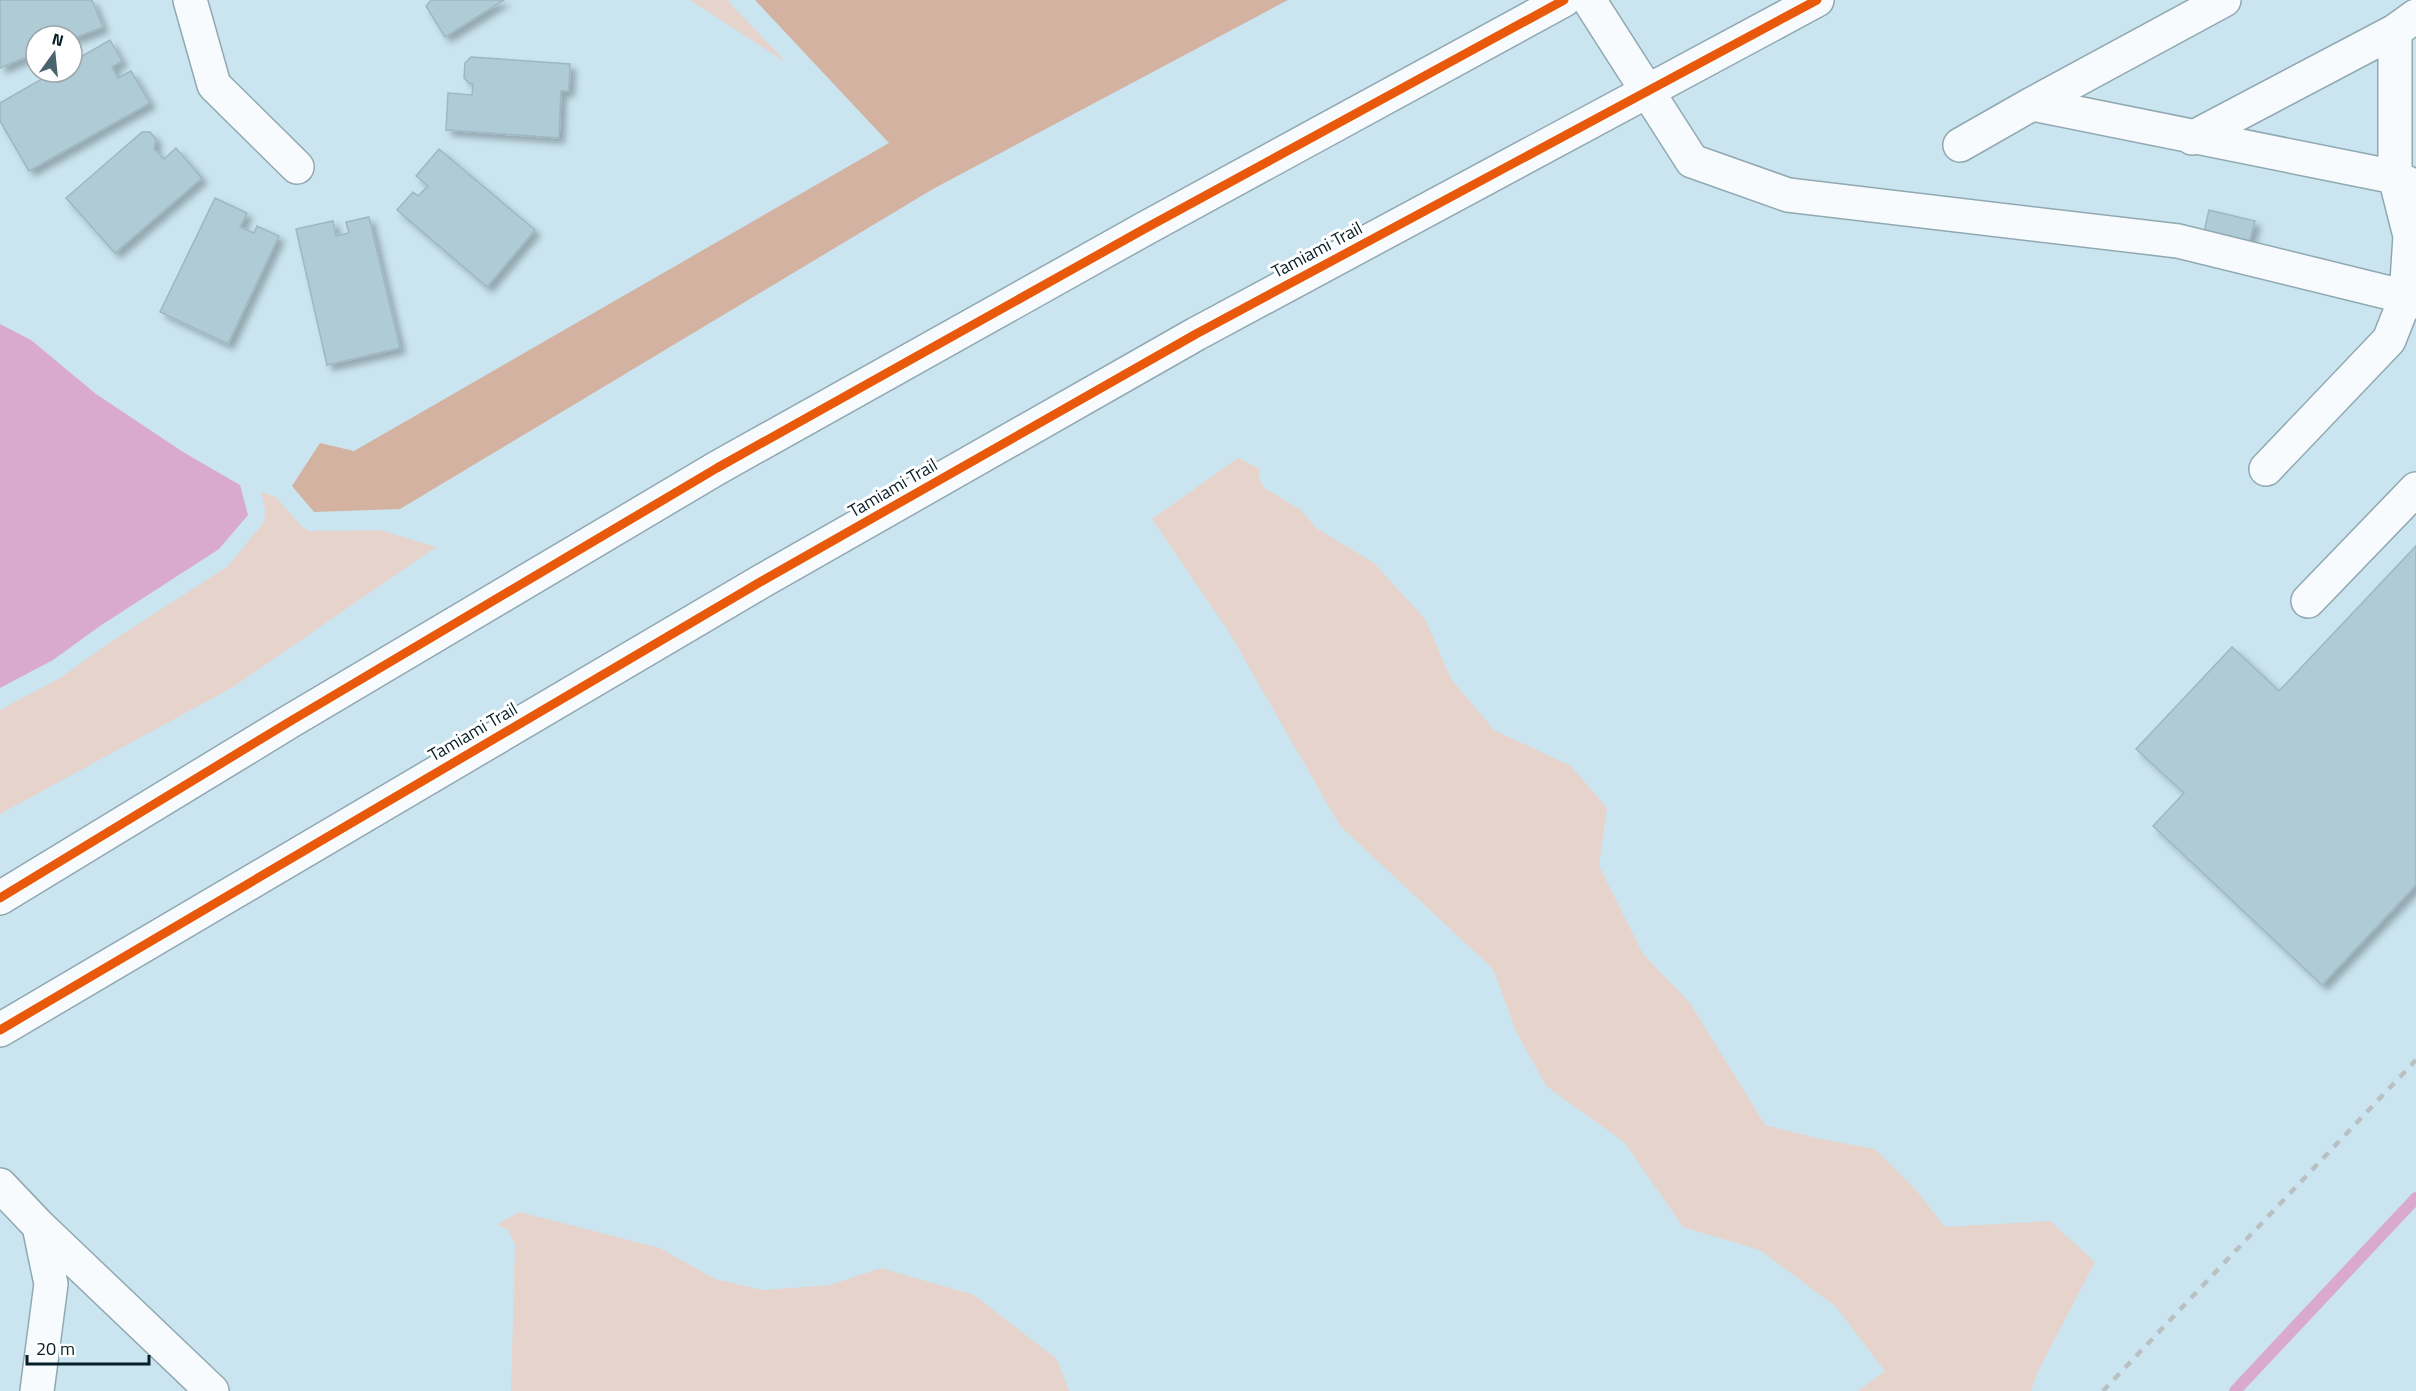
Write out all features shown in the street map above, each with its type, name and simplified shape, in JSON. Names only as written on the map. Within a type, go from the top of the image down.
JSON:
[{"type":"main road","points":[[190,0],[214,85],[297,167]]},
{"type":"main road","points":[[0,898],[289,722],[717,468],[1146,228],[1564,0]]},
{"type":"main road","points":[[1589,0],[1692,161],[1788,195],[2178,241],[2411,300]]},
{"type":"main road","name":"Tamiami Trail","points":[[0,1029],[773,575],[1196,334],[1817,0]]},
{"type":"main road","points":[[1960,145],[2224,0]]},
{"type":"main road","points":[[2192,138],[2406,24],[2406,182],[2411,300],[2389,340],[2266,469]]},
{"type":"main road","points":[[2032,104],[2406,182]]},
{"type":"main road","points":[[2308,601],[2416,489]]},
{"type":"main road","points":[[0,1185],[39,1226],[212,1391]]},
{"type":"main road","points":[[37,1391],[51,1284],[39,1226]]},
{"type":"shaded area","points":[[690,0],[727,0],[787,63]]},
{"type":"shaded area","points":[[755,0],[1288,0],[933,189],[400,509],[314,512],[292,486],[320,443],[354,451],[889,143]]},
{"type":"shaded area","points":[[0,324],[31,340],[96,394],[183,452],[240,485],[248,515],[219,549],[100,626],[53,660],[0,688]]},
{"type":"shaded area","points":[[1238,458],[1260,469],[1259,477],[1264,488],[1301,510],[1316,528],[1374,563],[1425,619],[1451,679],[1494,730],[1571,766],[1607,808],[1599,866],[1643,954],[1690,1003],[1765,1125],[1875,1149],[1915,1189],[1945,1227],[2050,1221],[2095,1262],[2038,1371],[2031,1391],[1858,1391],[1885,1371],[1835,1306],[1760,1250],[1683,1227],[1624,1142],[1546,1086],[1516,1031],[1493,969],[1340,826],[1229,632],[1152,519]]},
{"type":"shaded area","points":[[261,492],[276,497],[301,526],[309,531],[380,530],[436,547],[233,687],[0,814],[0,710],[60,678],[109,643],[228,566],[264,522],[265,509]]},
{"type":"shaded area","points":[[519,1212],[660,1248],[715,1279],[762,1290],[830,1285],[881,1268],[974,1295],[1057,1359],[1069,1391],[511,1391],[515,1245],[508,1229],[497,1225]]},
{"type":"building","points":[[0,0],[92,0],[103,27],[84,34],[84,24],[24,24],[24,58],[0,68]]},
{"type":"building","points":[[431,0],[504,0],[445,37],[426,6]]},
{"type":"building","points":[[110,40],[122,61],[112,67],[118,78],[131,71],[150,103],[29,171],[0,121],[0,103],[33,84],[84,84],[84,55]]},
{"type":"building","points":[[471,57],[570,64],[569,91],[561,91],[559,138],[446,130],[448,93],[472,95],[473,84],[464,78],[465,63]]},
{"type":"building","points":[[142,132],[150,132],[156,139],[154,149],[164,159],[176,148],[202,178],[115,253],[66,198]]},
{"type":"building","points":[[439,149],[535,230],[487,287],[397,210],[413,192],[418,196],[428,186],[416,176]]},
{"type":"building","points":[[215,198],[247,213],[240,227],[254,233],[257,226],[279,236],[228,344],[160,312]]},
{"type":"building","points":[[2209,210],[2255,221],[2249,243],[2204,232]]},
{"type":"building","points":[[369,217],[400,348],[327,365],[296,229],[333,221],[336,236],[349,233],[346,222]]},
{"type":"building","points":[[2416,546],[2416,885],[2322,985],[2153,826],[2184,793],[2136,749],[2232,647],[2279,691]]},
{"type":"waterway","points":[[2235,1391],[2416,1198]]},
{"type":"railway","points":[[2103,1391],[2416,1060]]},
{"type":"cycle path","points":[[0,898],[289,722],[717,468],[1146,228],[1564,0]]},
{"type":"cycle path","points":[[0,1030],[762,581],[1196,334],[1817,0]]}]
